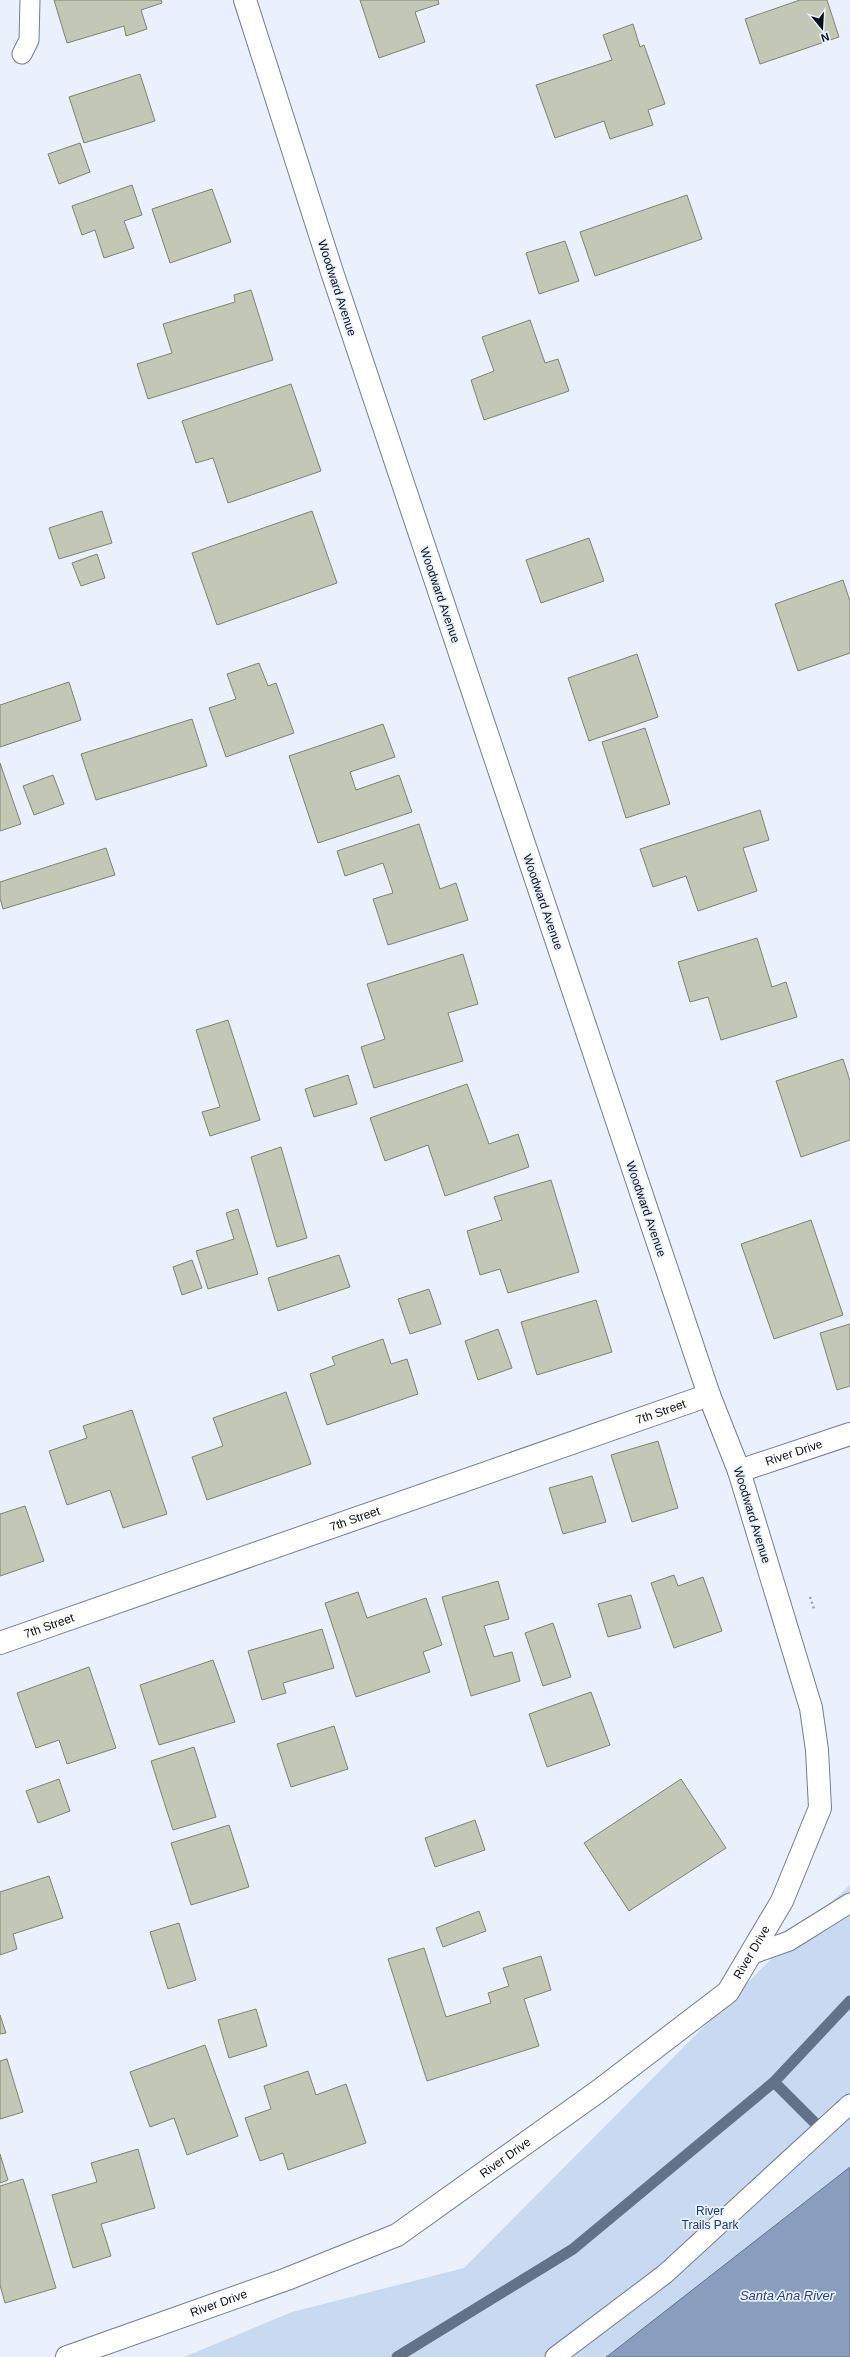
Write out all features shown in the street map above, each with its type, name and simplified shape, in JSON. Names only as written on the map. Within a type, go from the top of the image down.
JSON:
[{"type":"street","name":"Woodward Avenue","points":[[245,0],[332,272],[709,1395],[739,1471],[811,1708],[818,1750],[820,1808]]},
{"type":"street","name":"7th Street","points":[[0,1643],[709,1395]]},
{"type":"street","name":"River Drive","points":[[739,1471],[850,1434]]},
{"type":"street","name":"River Drive","points":[[67,2357],[287,2279],[397,2235],[600,2090],[728,1992],[782,1901],[820,1808]]},
{"type":"lane","points":[[22,54],[29,40],[30,0]]},
{"type":"lane","points":[[750,1955],[789,1942],[850,1903]]},
{"type":"lane","points":[[555,2357],[666,2274],[850,2104]]},
{"type":"green space","name":"River Trails Park","points":[[850,1885],[850,2320],[789,2357],[184,2357],[292,2312],[464,2268],[789,1941]]},
{"type":"water","name":"Santa Ana River","points":[[850,2167],[850,2357],[606,2357],[609,2355]]},
{"type":"building","points":[[54,0],[161,0],[162,3],[141,10],[147,29],[126,36],[124,26],[67,43]]},
{"type":"building","points":[[360,0],[438,0],[439,4],[415,12],[425,42],[379,58]]},
{"type":"building","points":[[800,0],[827,0],[839,37],[760,64],[745,19]]},
{"type":"building","points":[[633,24],[640,47],[644,45],[665,104],[648,110],[653,125],[610,139],[604,121],[555,138],[536,85],[612,60],[603,35]]},
{"type":"building","points":[[140,74],[155,121],[84,143],[69,97]]},
{"type":"building","points":[[80,143],[90,172],[59,184],[48,154]]},
{"type":"building","points":[[132,185],[142,215],[124,221],[134,248],[104,258],[95,230],[82,235],[72,206]]},
{"type":"building","points":[[212,189],[231,242],[170,263],[152,209]]},
{"type":"building","points":[[687,195],[702,239],[595,276],[580,232]]},
{"type":"building","points":[[565,241],[579,281],[539,294],[526,253]]},
{"type":"building","points":[[251,290],[273,360],[148,399],[137,364],[172,353],[163,324],[235,302],[234,295]]},
{"type":"building","points":[[530,320],[545,363],[558,359],[569,391],[484,420],[471,380],[494,371],[482,337]]},
{"type":"building","points":[[291,384],[321,471],[228,503],[213,458],[196,463],[182,421]]},
{"type":"building","points":[[102,511],[112,543],[59,559],[49,528]]},
{"type":"building","points":[[312,511],[337,583],[217,625],[192,553]]},
{"type":"building","points":[[589,538],[604,581],[541,603],[526,560]]},
{"type":"building","points":[[97,554],[105,578],[81,586],[72,563]]},
{"type":"building","points":[[843,580],[850,601],[850,653],[798,671],[775,604]]},
{"type":"building","points":[[637,654],[658,717],[589,741],[568,678]]},
{"type":"building","points":[[259,663],[268,686],[276,683],[294,733],[226,757],[209,708],[236,699],[227,674]]},
{"type":"building","points":[[69,682],[81,720],[0,747],[0,705]]},
{"type":"building","points":[[192,719],[207,766],[96,800],[81,754]]},
{"type":"building","points":[[383,724],[395,757],[350,772],[356,790],[399,775],[412,812],[318,843],[289,756]]},
{"type":"building","points":[[645,728],[670,804],[626,818],[602,742]]},
{"type":"building","points":[[0,763],[21,824],[0,831]]},
{"type":"building","points":[[53,775],[64,804],[34,815],[23,786]]},
{"type":"building","points":[[760,810],[769,840],[743,848],[757,891],[698,911],[686,876],[653,887],[640,849]]},
{"type":"building","points":[[419,824],[440,889],[456,883],[468,920],[388,945],[373,899],[393,893],[383,863],[345,876],[337,851]]},
{"type":"building","points":[[106,848],[115,875],[3,909],[0,898],[0,882]]},
{"type":"building","points":[[757,938],[772,987],[786,982],[797,1017],[721,1040],[708,997],[690,1002],[678,962]]},
{"type":"building","points":[[463,954],[478,1004],[448,1013],[463,1061],[374,1088],[361,1047],[385,1039],[367,984]]},
{"type":"building","points":[[228,1020],[260,1120],[210,1136],[202,1112],[220,1107],[196,1030]]},
{"type":"building","points":[[843,1059],[850,1081],[850,1140],[801,1157],[776,1081]]},
{"type":"building","points":[[348,1075],[357,1104],[314,1117],[305,1089]]},
{"type":"building","points":[[467,1084],[489,1144],[518,1134],[529,1167],[445,1196],[428,1145],[385,1161],[370,1118]]},
{"type":"building","points":[[281,1147],[307,1238],[277,1247],[251,1157]]},
{"type":"building","points":[[551,1180],[579,1272],[508,1293],[500,1269],[480,1275],[467,1231],[502,1220],[494,1197]]},
{"type":"building","points":[[238,1209],[258,1274],[208,1289],[196,1251],[234,1239],[226,1213]]},
{"type":"building","points":[[811,1220],[843,1315],[774,1339],[741,1244]]},
{"type":"building","points":[[339,1255],[350,1287],[278,1311],[268,1278]]},
{"type":"building","points":[[192,1260],[202,1288],[182,1295],[173,1267]]},
{"type":"building","points":[[429,1289],[441,1324],[410,1334],[398,1299]]},
{"type":"building","points":[[596,1300],[612,1352],[537,1375],[521,1322]]},
{"type":"building","points":[[850,1324],[850,1386],[837,1390],[820,1333]]},
{"type":"building","points":[[498,1329],[512,1368],[478,1380],[465,1341]]},
{"type":"building","points":[[383,1339],[391,1364],[407,1359],[418,1394],[327,1425],[310,1374],[335,1365],[332,1357]]},
{"type":"building","points":[[286,1392],[311,1464],[207,1500],[192,1457],[223,1446],[213,1418]]},
{"type":"building","points":[[132,1410],[167,1514],[123,1528],[110,1490],[67,1505],[49,1451],[87,1438],[83,1426]]},
{"type":"building","points":[[658,1441],[678,1508],[632,1522],[611,1455]]},
{"type":"building","points":[[592,1476],[606,1522],[563,1534],[549,1488]]},
{"type":"building","points":[[25,1506],[44,1561],[0,1576],[0,1514]]},
{"type":"building","points":[[674,1575],[678,1586],[703,1577],[722,1631],[674,1648],[651,1583]]},
{"type":"building","points":[[498,1581],[509,1619],[484,1626],[494,1657],[512,1652],[520,1681],[471,1696],[442,1597]]},
{"type":"building","points":[[358,1592],[367,1618],[426,1598],[442,1645],[423,1652],[430,1672],[356,1697],[325,1603]]},
{"type":"building","points":[[631,1595],[641,1628],[608,1637],[598,1604]]},
{"type":"building","points":[[553,1623],[571,1677],[543,1686],[525,1633]]},
{"type":"building","points":[[322,1629],[334,1668],[283,1683],[286,1693],[262,1700],[248,1651]]},
{"type":"building","points":[[213,1660],[235,1722],[159,1745],[140,1685]]},
{"type":"building","points":[[89,1667],[116,1748],[67,1764],[59,1740],[36,1748],[17,1693]]},
{"type":"building","points":[[591,1692],[610,1745],[547,1767],[529,1714]]},
{"type":"building","points":[[334,1726],[348,1769],[291,1787],[277,1744]]},
{"type":"building","points":[[194,1747],[216,1817],[173,1830],[151,1761]]},
{"type":"building","points":[[59,1779],[70,1811],[38,1823],[26,1791]]},
{"type":"building","points":[[681,1779],[726,1848],[629,1911],[584,1843]]},
{"type":"building","points":[[475,1820],[485,1850],[435,1867],[425,1838]]},
{"type":"building","points":[[229,1825],[249,1887],[191,1905],[171,1843]]},
{"type":"building","points":[[49,1876],[63,1918],[13,1934],[17,1949],[0,1955],[0,1892]]},
{"type":"building","points":[[479,1911],[486,1931],[443,1947],[436,1928]]},
{"type":"building","points":[[179,1923],[196,1980],[168,1989],[150,1932]]},
{"type":"building","points":[[424,1948],[446,2017],[491,2003],[488,1993],[509,1986],[503,1968],[541,1956],[551,1990],[524,1999],[539,2046],[427,2081],[388,1959]]},
{"type":"building","points":[[256,2009],[267,2046],[229,2058],[218,2020]]},
{"type":"building","points":[[0,2015],[6,2033],[0,2034]]},
{"type":"building","points":[[205,2045],[238,2136],[187,2155],[174,2118],[150,2127],[130,2072]]},
{"type":"building","points":[[7,2059],[23,2112],[0,2119],[0,2061]]},
{"type":"building","points":[[308,2071],[316,2095],[346,2084],[366,2143],[288,2170],[283,2153],[260,2161],[245,2118],[271,2109],[264,2086]]},
{"type":"building","points":[[138,2149],[155,2208],[101,2224],[111,2256],[73,2268],[52,2195],[97,2182],[91,2163]]},
{"type":"building","points":[[0,2154],[8,2180],[0,2183]]},
{"type":"building","points":[[23,2179],[56,2288],[5,2303],[0,2285],[0,2186]]},
{"type":"waterway","points":[[817,2125],[774,2082],[850,2001]]},
{"type":"waterway","points":[[397,2357],[573,2249],[774,2082]]}]
